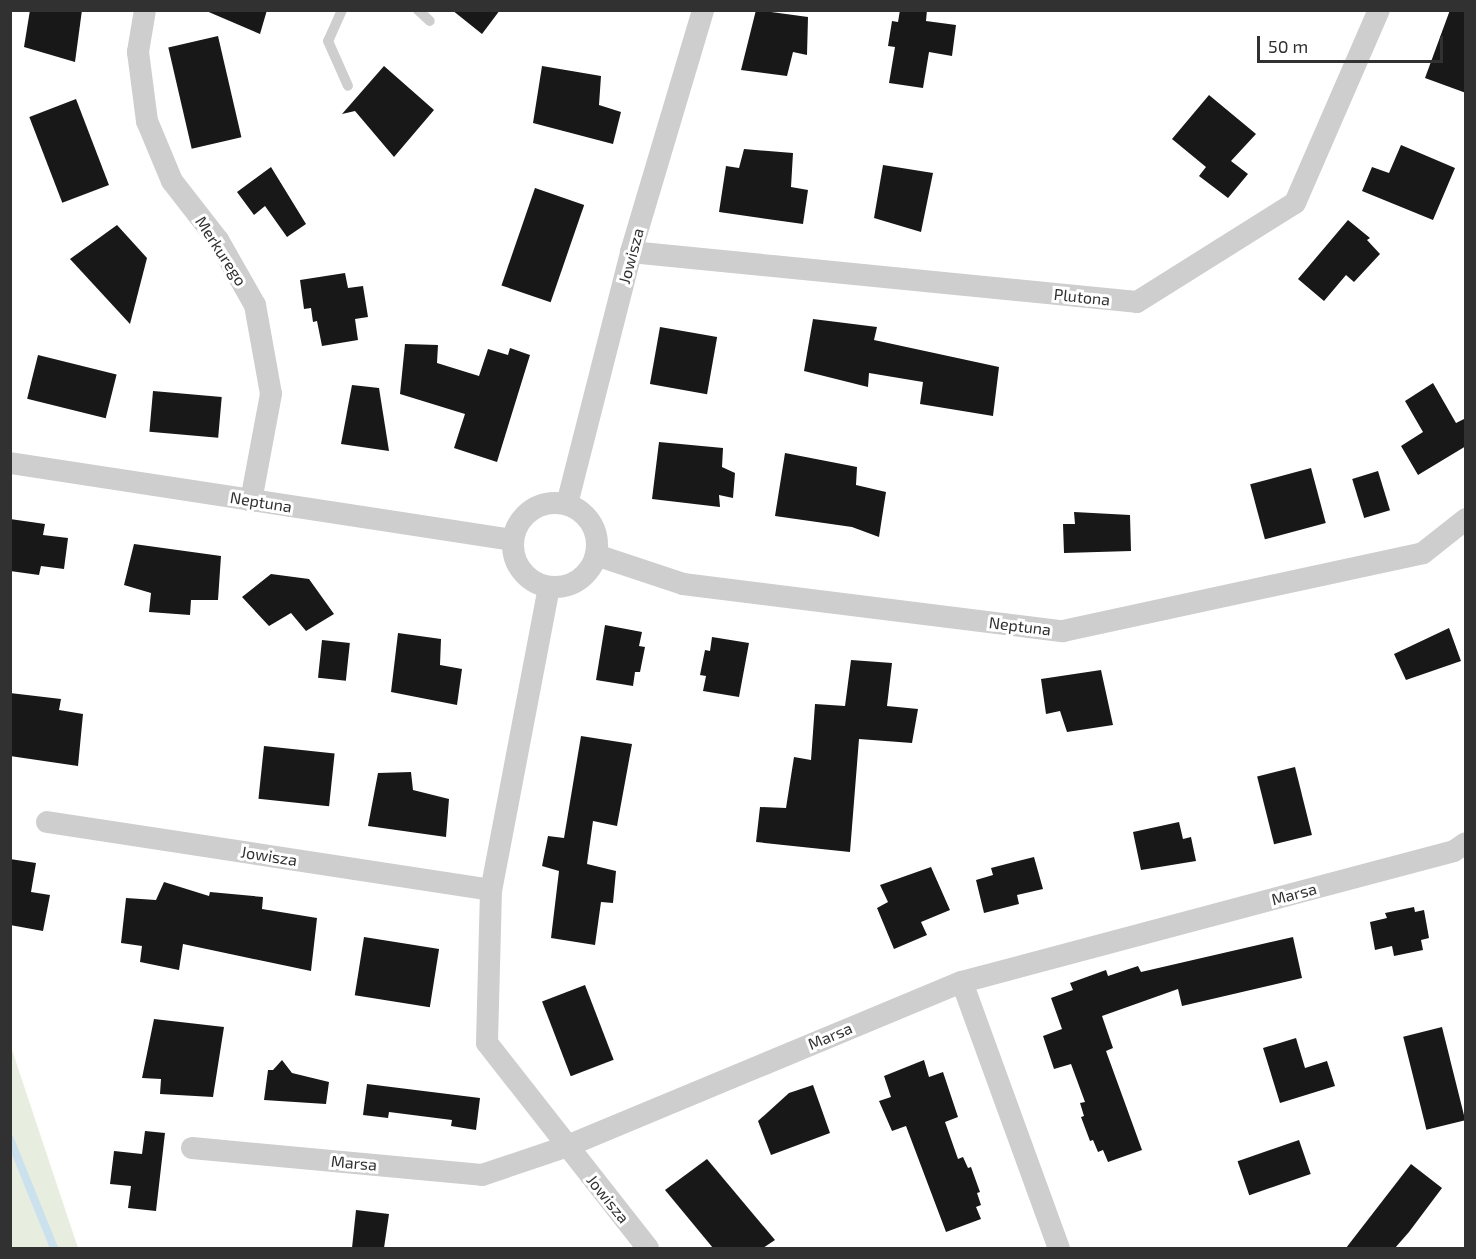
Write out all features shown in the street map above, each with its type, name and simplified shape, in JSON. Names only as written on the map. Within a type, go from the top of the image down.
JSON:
[{"type":"street","name":"Merkurego","points":[[145,10],[138,52],[147,121],[172,181],[218,240],[255,305],[271,394],[251,501]]},
{"type":"street","name":"Jowisza","points":[[567,504],[631,252],[703,10]]},
{"type":"street","name":"Plutona","points":[[631,252],[1137,302],[1295,203],[1379,10]]},
{"type":"street","name":"Neptuna","points":[[10,463],[513,540]]},
{"type":"street","points":[[549,503],[567,504],[582,512],[592,524],[596,555],[587,573],[569,585],[549,587],[533,582],[521,571],[514,556],[513,540],[518,523],[531,510],[549,503]]},
{"type":"street","name":"Neptuna","points":[[596,555],[683,584],[1063,631],[1424,553],[1466,519]]},
{"type":"street","name":"Jowisza","points":[[549,587],[490,890],[487,1043],[565,1146],[648,1248]]},
{"type":"street","name":"Jowisza","points":[[47,822],[490,890]]},
{"type":"street","name":"Marsa","points":[[192,1148],[482,1175],[565,1146],[962,982],[1454,851],[1466,843]]},
{"type":"street","points":[[962,982],[1059,1248]]},
{"type":"lane","points":[[342,10],[328,41],[348,86]]},
{"type":"lane","points":[[418,10],[430,21]]},
{"type":"green space","points":[[11,1047],[78,1248],[11,1248]]},
{"type":"building","points":[[30,10],[82,10],[75,62],[24,47]]},
{"type":"building","points":[[204,10],[267,10],[260,34]]},
{"type":"building","points":[[452,10],[500,10],[482,34]]},
{"type":"building","points":[[756,10],[808,17],[807,55],[793,52],[787,76],[741,70]]},
{"type":"building","points":[[900,10],[927,10],[926,21],[956,25],[952,56],[929,52],[923,88],[889,83],[895,47],[888,46],[892,21],[898,22]]},
{"type":"building","points":[[1450,10],[1466,10],[1466,93],[1425,78]]},
{"type":"building","points":[[218,36],[241,137],[192,149],[168,47]]},
{"type":"building","points":[[384,66],[434,110],[394,157],[355,111],[342,114]]},
{"type":"building","points":[[542,66],[601,76],[599,105],[621,112],[613,144],[533,123]]},
{"type":"building","points":[[1209,95],[1256,134],[1231,161],[1248,174],[1228,198],[1199,176],[1206,167],[1172,139]]},
{"type":"building","points":[[76,99],[109,185],[62,203],[29,117]]},
{"type":"building","points":[[1401,145],[1455,168],[1433,220],[1362,191],[1372,167],[1389,173]]},
{"type":"building","points":[[744,149],[793,153],[791,187],[808,190],[803,224],[719,212],[726,166],[739,168]]},
{"type":"building","points":[[883,165],[933,173],[921,232],[874,218]]},
{"type":"building","points":[[271,167],[306,224],[287,237],[265,206],[254,215],[237,192]]},
{"type":"building","points":[[535,188],[584,205],[551,302],[501,285]]},
{"type":"building","points":[[1348,220],[1370,238],[1367,240],[1380,254],[1354,282],[1346,275],[1324,301],[1298,279]]},
{"type":"building","points":[[117,225],[147,258],[130,324],[70,259]]},
{"type":"building","points":[[345,273],[348,288],[363,286],[368,317],[355,319],[358,340],[322,346],[317,321],[313,322],[311,308],[304,309],[300,280]]},
{"type":"building","points":[[813,319],[877,327],[874,340],[999,367],[993,416],[920,404],[923,382],[869,373],[868,387],[804,371]]},
{"type":"building","points":[[660,327],[717,337],[707,394],[650,384]]},
{"type":"building","points":[[405,344],[438,345],[437,363],[479,376],[488,349],[508,355],[510,348],[530,355],[497,462],[454,448],[465,414],[400,394]]},
{"type":"building","points":[[38,355],[117,375],[106,418],[27,399]]},
{"type":"building","points":[[1433,383],[1456,423],[1466,418],[1466,446],[1418,475],[1401,446],[1423,432],[1405,401]]},
{"type":"building","points":[[352,385],[379,388],[389,451],[341,444]]},
{"type":"building","points":[[153,391],[222,397],[218,438],[149,432]]},
{"type":"building","points":[[659,442],[723,448],[722,467],[735,473],[733,498],[719,495],[720,507],[652,499]]},
{"type":"building","points":[[785,453],[857,467],[856,485],[886,492],[879,537],[852,527],[775,516]]},
{"type":"building","points":[[1311,468],[1326,523],[1265,539],[1250,484]]},
{"type":"building","points":[[1378,471],[1390,510],[1364,518],[1352,479]]},
{"type":"building","points":[[1074,512],[1130,515],[1131,551],[1064,553],[1063,524],[1075,524]]},
{"type":"building","points":[[10,519],[45,524],[43,535],[68,538],[64,569],[41,566],[39,575],[10,571]]},
{"type":"building","points":[[134,544],[221,556],[218,600],[191,600],[190,615],[149,612],[151,593],[124,585]]},
{"type":"building","points":[[271,574],[309,579],[334,614],[306,631],[291,613],[269,626],[242,597]]},
{"type":"building","points":[[605,625],[642,632],[639,646],[645,647],[640,672],[635,672],[633,686],[596,680]]},
{"type":"building","points":[[1449,628],[1461,661],[1406,680],[1394,654]]},
{"type":"building","points":[[398,633],[441,639],[440,665],[462,669],[457,705],[391,692]]},
{"type":"building","points":[[712,637],[749,643],[739,697],[703,691],[706,676],[700,675],[705,650],[710,651]]},
{"type":"building","points":[[322,640],[350,643],[346,681],[318,678]]},
{"type":"building","points":[[851,660],[892,663],[887,706],[918,709],[912,743],[859,739],[850,852],[756,842],[760,807],[786,808],[794,757],[811,760],[815,704],[845,706]]},
{"type":"building","points":[[1101,670],[1113,725],[1067,732],[1060,711],[1046,714],[1041,679]]},
{"type":"building","points":[[10,693],[61,699],[59,710],[83,714],[78,766],[10,756]]},
{"type":"building","points":[[581,736],[632,744],[617,826],[593,821],[587,864],[616,871],[613,903],[601,902],[595,945],[551,938],[559,871],[542,866],[548,836],[564,838]]},
{"type":"building","points":[[264,746],[335,753],[329,806],[258,799]]},
{"type":"building","points":[[1295,767],[1312,835],[1274,844],[1257,776]]},
{"type":"building","points":[[411,772],[413,790],[449,799],[446,837],[368,826],[378,773]]},
{"type":"building","points":[[1179,822],[1183,839],[1191,837],[1196,861],[1141,870],[1133,832]]},
{"type":"building","points":[[1034,857],[1043,889],[1017,895],[1019,904],[984,913],[976,880],[993,875],[991,868]]},
{"type":"building","points":[[10,859],[36,863],[31,892],[50,895],[43,931],[10,925]]},
{"type":"building","points":[[931,867],[950,910],[921,922],[927,935],[894,949],[877,908],[888,902],[880,885]]},
{"type":"building","points":[[164,882],[209,896],[210,892],[263,897],[262,909],[317,918],[311,971],[183,944],[179,970],[140,962],[142,946],[121,943],[126,898],[156,900]]},
{"type":"building","points":[[1414,907],[1415,912],[1424,910],[1429,938],[1421,940],[1423,950],[1394,956],[1392,946],[1375,950],[1370,922],[1387,918],[1385,913]]},
{"type":"building","points":[[364,937],[439,949],[430,1007],[355,995]]},
{"type":"building","points":[[1293,937],[1302,978],[1182,1006],[1178,989],[1102,1016],[1113,1048],[1106,1051],[1142,1150],[1108,1162],[1103,1150],[1098,1152],[1093,1140],[1090,1141],[1081,1117],[1084,1116],[1080,1103],[1085,1102],[1071,1064],[1054,1069],[1043,1036],[1062,1029],[1051,998],[1073,990],[1070,983],[1106,970],[1108,976],[1138,966],[1141,972]]},
{"type":"building","points":[[585,985],[614,1060],[571,1076],[542,1001]]},
{"type":"building","points":[[154,1019],[224,1027],[213,1097],[160,1094],[161,1079],[142,1078]]},
{"type":"building","points":[[1442,1027],[1465,1120],[1426,1130],[1403,1037]]},
{"type":"building","points":[[1296,1038],[1305,1068],[1327,1061],[1335,1086],[1280,1103],[1263,1048]]},
{"type":"building","points":[[282,1060],[292,1073],[329,1082],[326,1104],[264,1100],[268,1070],[273,1070]]},
{"type":"building","points":[[924,1060],[929,1077],[943,1072],[958,1117],[945,1122],[958,1159],[963,1157],[968,1168],[971,1167],[980,1192],[977,1193],[981,1205],[976,1207],[981,1219],[946,1232],[906,1126],[892,1131],[879,1101],[891,1097],[884,1076]]},
{"type":"building","points":[[367,1084],[480,1098],[476,1130],[451,1126],[452,1120],[389,1112],[388,1118],[363,1115]]},
{"type":"building","points":[[813,1085],[830,1133],[771,1155],[758,1121],[789,1093]]},
{"type":"building","points":[[145,1131],[165,1133],[156,1211],[128,1208],[131,1186],[110,1184],[114,1151],[142,1154]]},
{"type":"building","points":[[1299,1140],[1311,1174],[1249,1195],[1238,1161]]},
{"type":"building","points":[[707,1159],[775,1240],[763,1248],[713,1248],[665,1190]]},
{"type":"building","points":[[1411,1164],[1442,1188],[1409,1232],[1395,1248],[1346,1248]]},
{"type":"building","points":[[356,1210],[389,1214],[384,1248],[352,1248]]},
{"type":"waterway","points":[[10,1139],[54,1248]]}]
